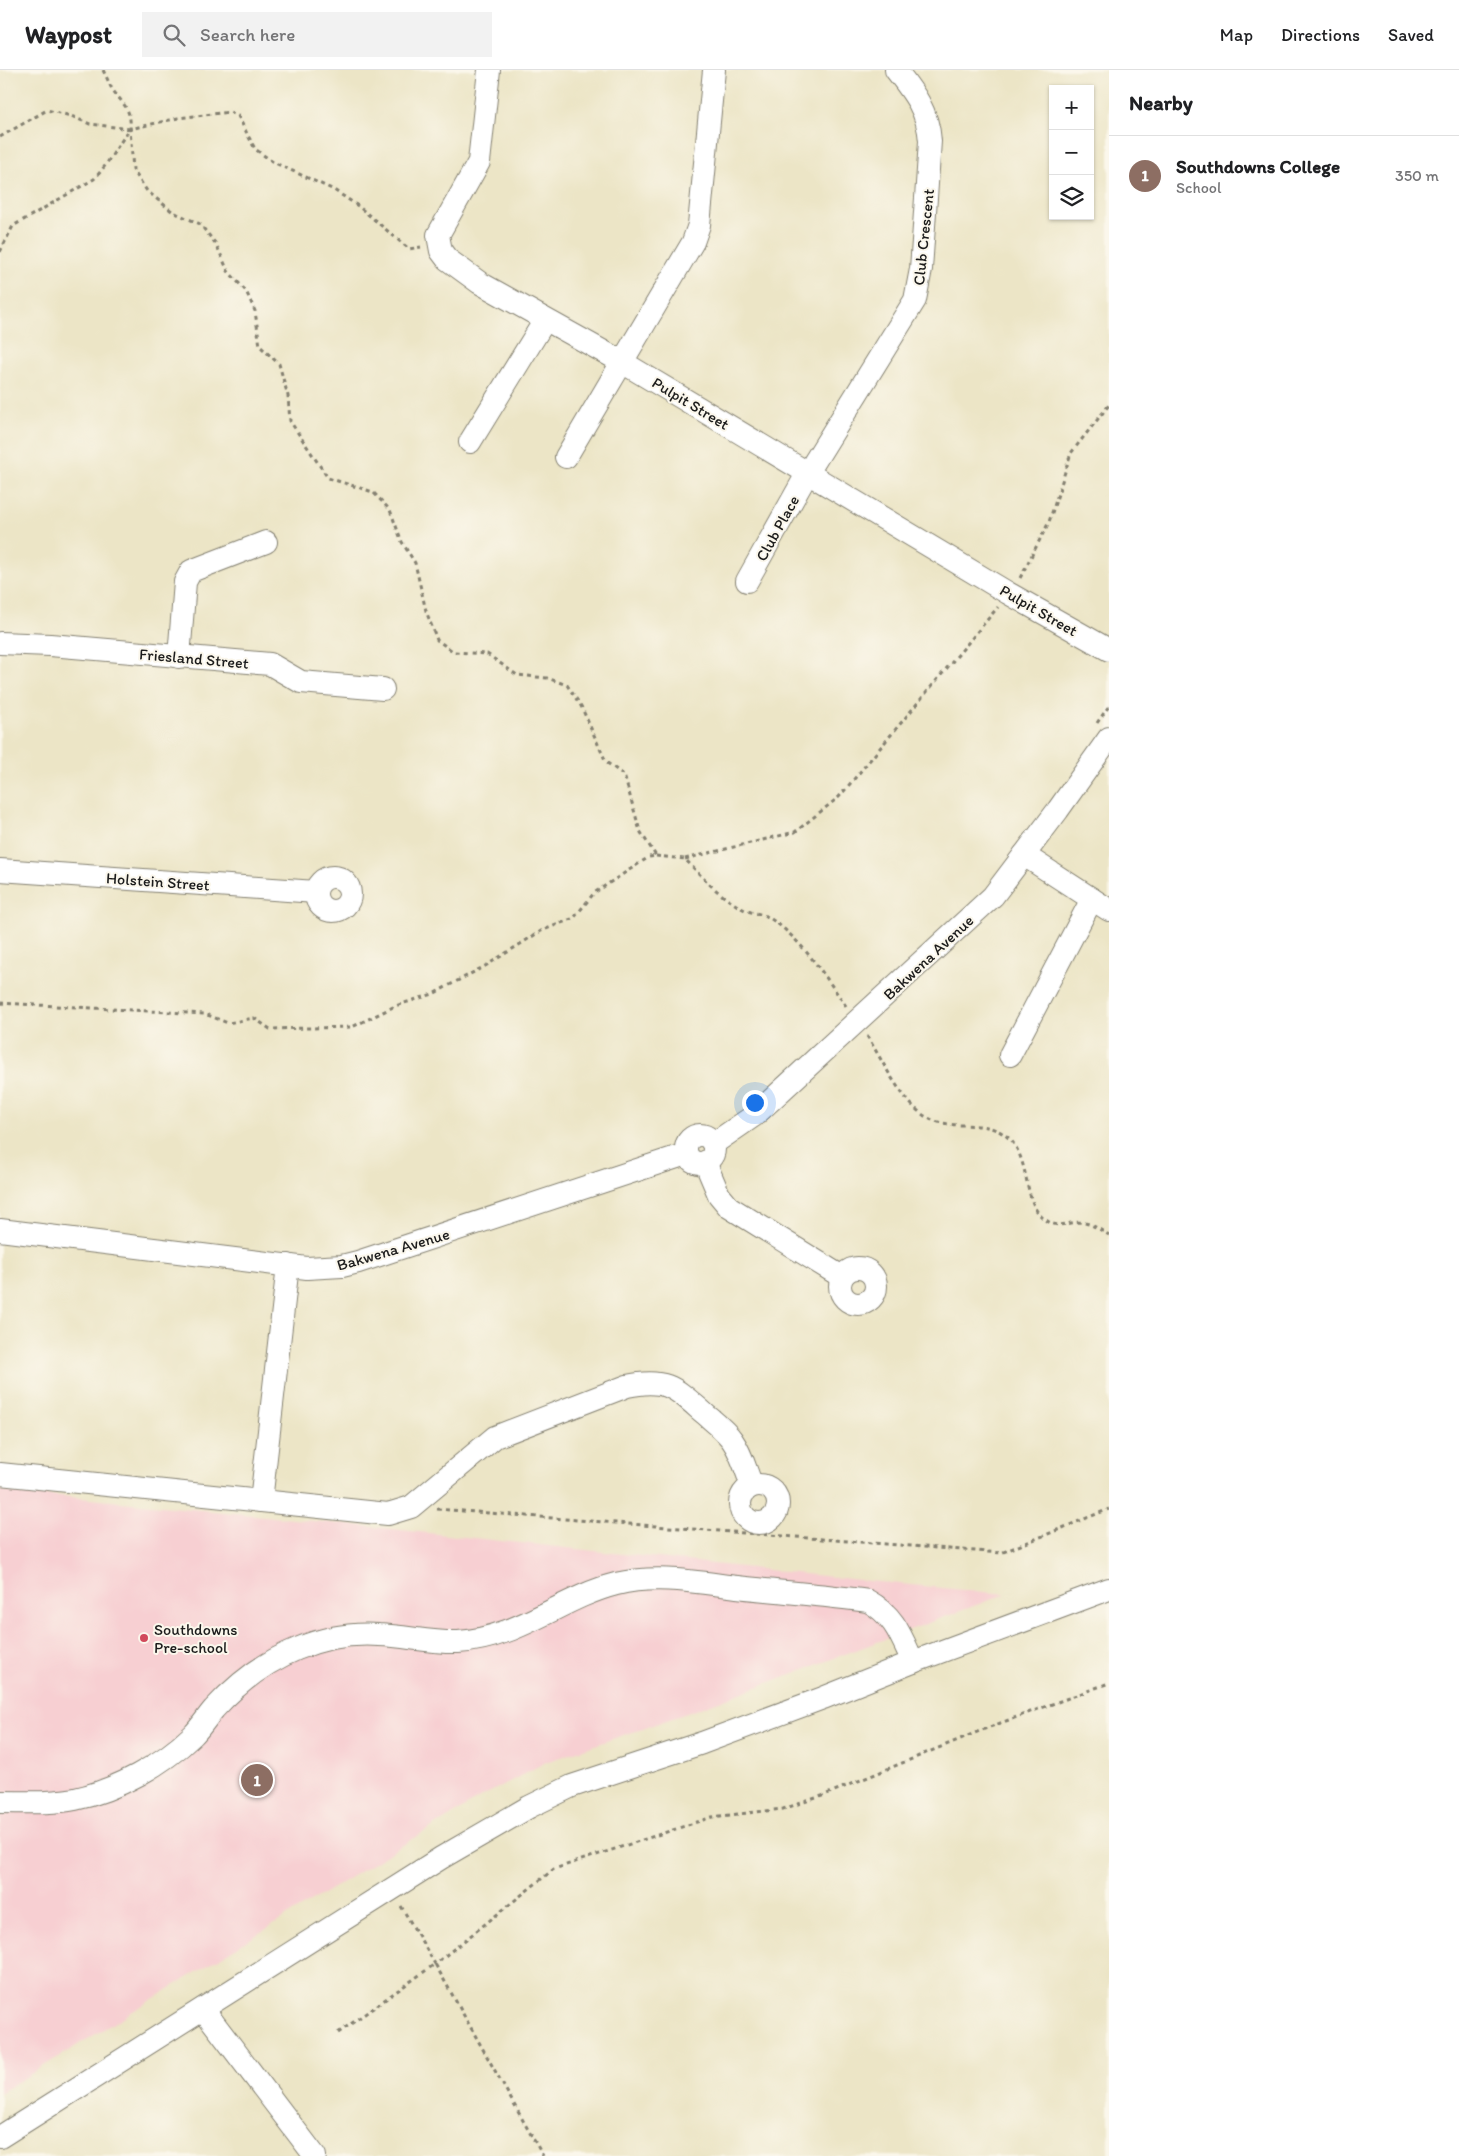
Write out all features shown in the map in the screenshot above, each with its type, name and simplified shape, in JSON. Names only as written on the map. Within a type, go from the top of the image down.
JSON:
[{"type":"street","points":[[438,241],[442,226],[479,162],[489,70]]},
{"type":"street","points":[[566,457],[685,259],[699,225],[714,70]]},
{"type":"street","name":"Club Crescent","points":[[807,474],[910,310],[919,286],[926,205],[929,127],[918,98],[896,70]]},
{"type":"street","name":"Pulpit Street","points":[[438,241],[441,251],[454,265],[545,320],[622,362],[1008,593],[1109,650]]},
{"type":"street","points":[[470,442],[545,320]]},
{"type":"street","name":"Club Place","points":[[746,582],[807,474]]},
{"type":"street","points":[[178,657],[185,582],[191,571],[266,542]]},
{"type":"street","name":"Friesland Street","points":[[0,643],[270,664],[301,682],[383,689]]},
{"type":"street","name":"Bakwena Avenue","points":[[0,1230],[288,1265],[327,1268],[358,1262],[702,1153],[755,1115],[856,1012],[993,896],[1024,855],[1101,733]]},
{"type":"street","points":[[1010,1055],[1102,901],[1024,855]]},
{"type":"street","name":"Holstein Street","points":[[0,870],[316,892]]},
{"type":"street","points":[[702,1153],[719,1195],[729,1207],[842,1278]]},
{"type":"street","points":[[261,1501],[288,1265]]},
{"type":"street","points":[[0,1474],[388,1514],[411,1507],[495,1437],[627,1386],[646,1382],[663,1384],[680,1392],[725,1432],[736,1448],[752,1486]]},
{"type":"street","points":[[0,1802],[51,1802],[75,1799],[105,1790],[136,1775],[182,1745],[195,1734],[214,1709],[252,1674],[278,1658],[324,1639],[349,1635],[378,1635],[436,1642],[460,1642],[507,1632],[532,1622],[590,1593],[636,1579],[697,1582],[868,1601],[883,1609],[895,1624],[914,1662]]},
{"type":"street","points":[[0,2137],[478,1836],[529,1807],[572,1786],[702,1743],[1109,1589]]},
{"type":"street","points":[[203,2009],[315,2156]]},
{"type":"path","points":[[103,70],[112,89],[127,107],[131,118],[133,170],[147,192],[173,212],[200,224],[216,244],[228,271],[246,291],[255,311],[260,346],[279,364],[288,396],[290,421],[328,478],[373,492],[390,510],[402,542],[415,563],[426,611],[437,640],[454,652],[487,654],[517,675],[547,678],[567,685],[581,706],[606,762],[624,774],[640,831],[656,856]]},
{"type":"path","points":[[0,136],[47,110],[71,116],[90,124],[130,129],[178,118],[230,112],[238,116],[255,149],[273,162],[334,190],[358,206],[409,249],[415,250],[438,241]]},
{"type":"path","points":[[0,252],[13,226],[94,179],[103,170],[108,159],[130,129]]},
{"type":"path","points":[[0,1002],[205,1014],[228,1023],[254,1018],[270,1029],[352,1027],[395,1006],[433,994],[487,965],[541,931],[574,918],[594,893],[649,858],[656,856],[685,859],[795,832],[839,797],[956,659],[1023,574],[1049,522],[1072,453],[1109,405]]},
{"type":"path","points":[[1101,733],[1109,706]]},
{"type":"path","points":[[685,859],[717,893],[745,910],[767,917],[792,937],[813,960],[847,1007],[856,1012],[905,1097],[917,1111],[935,1122],[990,1128],[1005,1135],[1018,1148],[1029,1190],[1040,1216],[1051,1224],[1062,1226],[1086,1223],[1109,1235]]},
{"type":"path","points":[[411,1507],[1001,1553],[1109,1509]]},
{"type":"path","points":[[338,2033],[435,1964],[554,1869],[712,1817],[783,1809],[822,1796],[987,1728],[1109,1683]]},
{"type":"path","points":[[392,1890],[543,2156]]},
{"type":"shaded area","points":[[0,1490],[383,1528],[869,1581],[1006,1594],[687,1713],[546,1762],[481,1797],[0,2093]]},
{"type":"place","name":"Southdowns Pre-school","points":[[144,1638]]},
{"type":"place","name":"Southdowns College","points":[[257,1780]]}]
